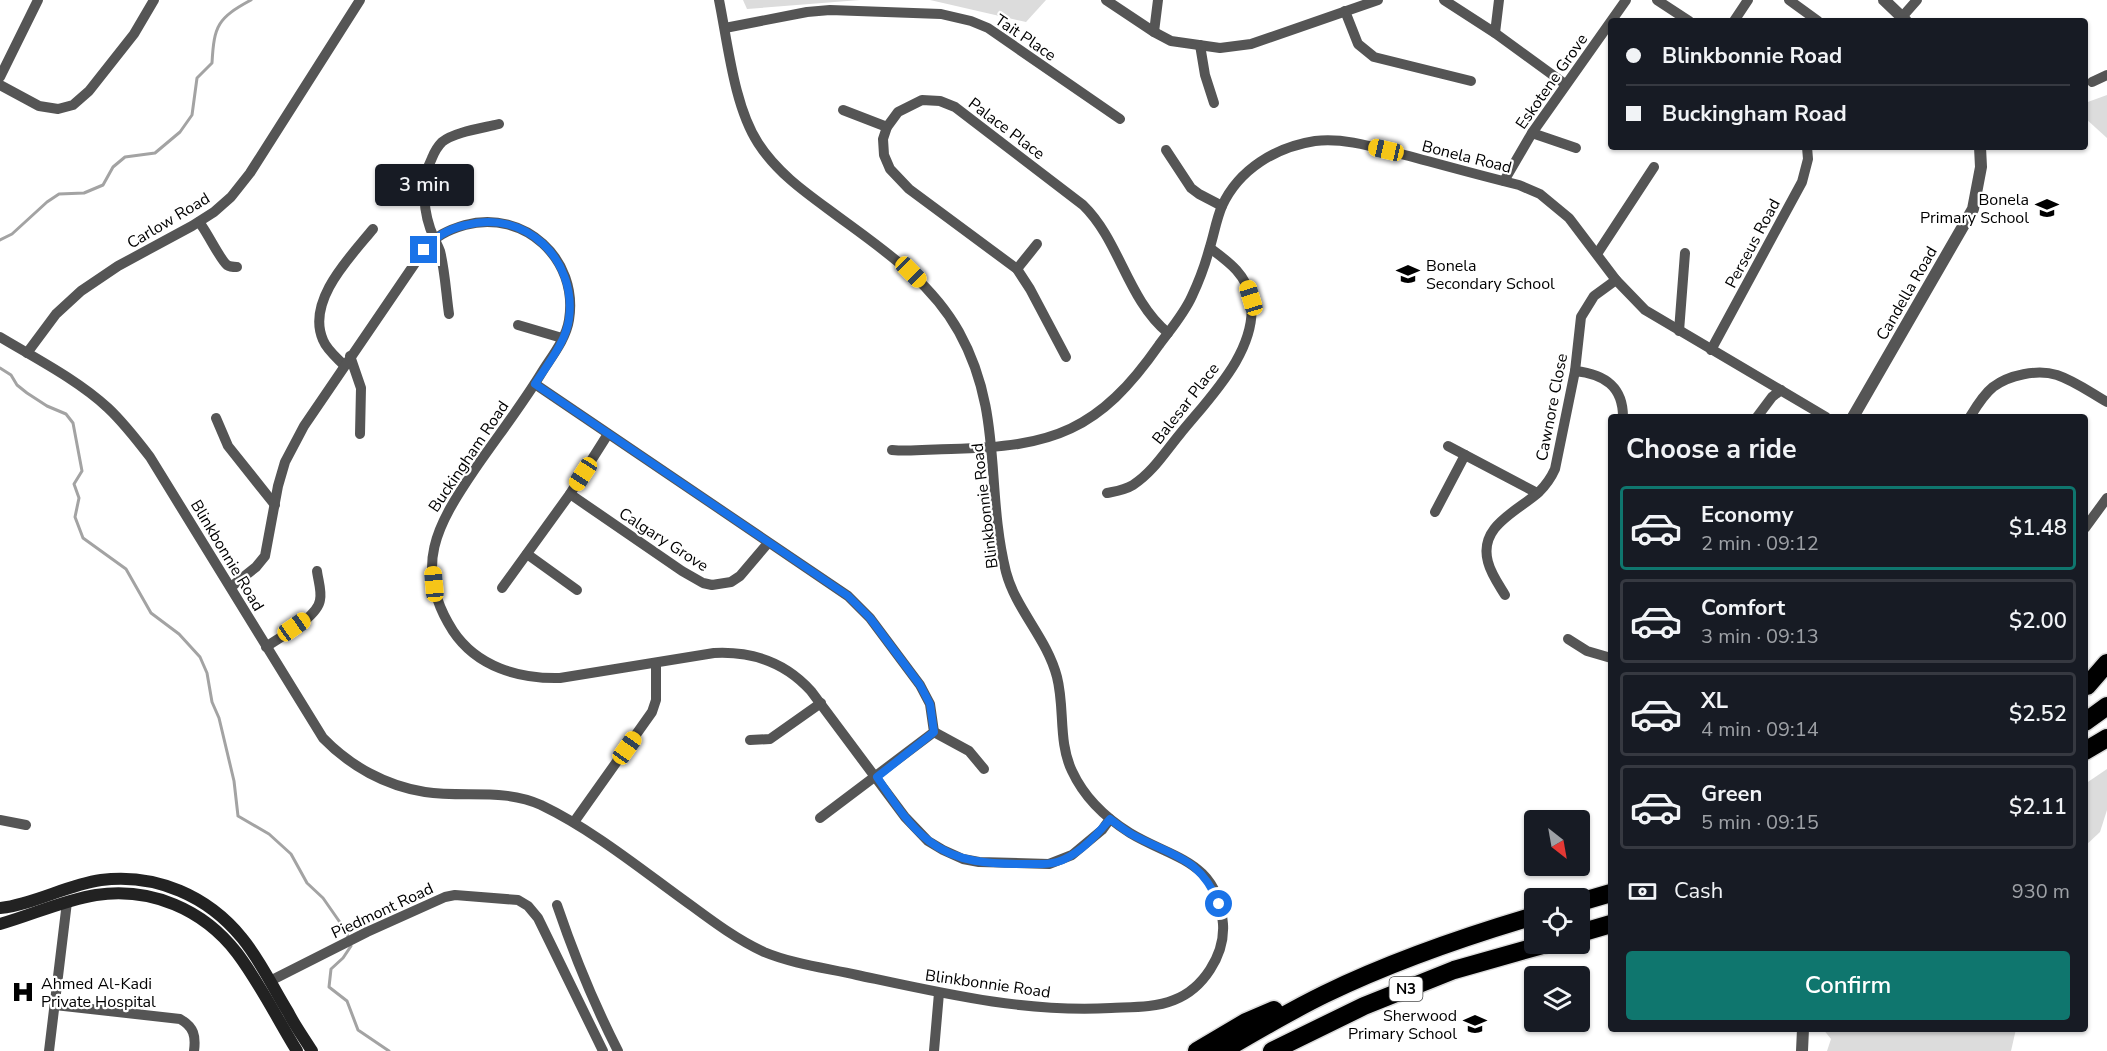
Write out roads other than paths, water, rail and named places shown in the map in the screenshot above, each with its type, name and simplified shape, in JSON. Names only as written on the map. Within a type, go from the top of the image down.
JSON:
[{"type":"highway","points":[[2088,684],[2107,663]]},
{"type":"highway","points":[[2088,685],[2107,672]]},
{"type":"highway","points":[[2088,720],[2107,706]]},
{"type":"highway","points":[[2088,749],[2107,738]]},
{"type":"highway","points":[[2088,758],[2107,748]]},
{"type":"highway","points":[[1590,899],[1608,894]]},
{"type":"highway","name":"N3","points":[[1222,1051],[1324,994],[1401,960],[1473,934],[1524,919]]},
{"type":"highway","points":[[1590,930],[1608,925]]},
{"type":"highway","name":"N3","points":[[1272,1051],[1364,1006],[1454,970],[1524,950]]},
{"type":"highway","points":[[1197,1051],[1265,1013],[1324,994]]},
{"type":"main road","points":[[0,908],[98,881],[140,879],[159,883],[188,895],[227,921],[252,951],[312,1051]]},
{"type":"main road","points":[[0,924],[67,902],[115,892],[145,895],[176,903],[218,933],[236,952],[297,1051]]},
{"type":"street","points":[[0,77],[38,0]]},
{"type":"street","points":[[0,85],[39,106],[58,109],[73,105],[89,91],[128,42],[154,0]]},
{"type":"street","name":"Carlow Road","points":[[27,353],[56,314],[81,291],[118,267],[199,222],[231,197],[250,173],[360,0]]},
{"type":"street","name":"Blinkbonnie Road","points":[[0,337],[88,391],[123,424],[150,457],[323,738],[359,768],[389,782],[426,792],[498,794],[520,797],[536,803],[574,822],[724,930],[764,952],[794,962],[939,993],[1028,1007],[1096,1009],[1148,1006],[1170,1002],[1181,997],[1200,982],[1221,947],[1223,926],[1219,904],[1213,888],[1190,862],[1132,834],[1110,819],[1083,792],[1071,771],[1064,745],[1057,675],[1039,633],[1020,605],[1007,576],[997,505],[993,447],[985,399],[969,351],[943,308],[911,272],[794,184],[756,140],[745,119],[740,102],[719,0]]},
{"type":"street","points":[[1106,0],[1171,41],[1227,48],[1251,44],[1378,0]]},
{"type":"street","points":[[1154,32],[1158,0]]},
{"type":"street","points":[[1444,0],[1495,33],[1565,84]]},
{"type":"street","points":[[1495,33],[1499,0]]},
{"type":"street","name":"Eskotene Grove","points":[[1613,18],[1626,0]]},
{"type":"street","points":[[1657,0],[1684,18]]},
{"type":"street","points":[[1736,18],[1748,0]]},
{"type":"street","points":[[1789,0],[1814,18]]},
{"type":"street","points":[[1884,0],[1903,18]]},
{"type":"street","points":[[1905,18],[1917,0]]},
{"type":"street","name":"Tait Place","points":[[725,28],[807,12],[830,10],[941,14],[971,21],[988,28],[1120,119]]},
{"type":"street","points":[[1345,11],[1358,44],[1374,57],[1471,81]]},
{"type":"street","name":"Eskotene Grove","points":[[1504,181],[1532,133],[1608,25]]},
{"type":"street","points":[[1200,45],[1205,75],[1214,103]]},
{"type":"street","points":[[2092,82],[2107,75]]},
{"type":"street","name":"Palace Place","points":[[887,127],[898,112],[922,100],[940,100],[964,113],[1092,213],[1146,310],[1168,333]]},
{"type":"street","points":[[843,110],[887,127],[883,139],[884,155],[897,178],[1017,269],[1066,357]]},
{"type":"street","points":[[449,314],[439,248],[427,212],[424,180],[427,166],[442,142],[476,129],[499,124]]},
{"type":"street","points":[[1532,133],[1576,147]]},
{"type":"street","name":"Bonela Road","points":[[892,450],[993,447],[1031,442],[1079,426],[1096,415],[1128,384],[1191,299],[1210,248],[1222,206],[1230,191],[1271,154],[1285,148],[1318,141],[1363,145],[1519,185],[1540,194],[1569,218],[1616,279],[1645,310],[1821,414]]},
{"type":"street","points":[[1166,150],[1191,188],[1222,206]]},
{"type":"street","name":"Perseus Road","points":[[1711,350],[1802,182],[1808,159],[1807,150]]},
{"type":"street","name":"Candella Road","points":[[1855,414],[1973,209],[1982,167],[1980,150]]},
{"type":"street","points":[[1597,254],[1654,167]]},
{"type":"street","points":[[199,222],[208,233],[223,261],[230,266],[237,267]]},
{"type":"street","name":"Buckingham Road","points":[[231,587],[256,567],[265,556],[285,462],[304,426],[400,283],[434,238],[458,227],[478,222],[508,223],[528,232],[557,260],[567,281],[570,299],[569,321],[562,338],[535,384],[453,501],[441,522],[432,556],[434,584],[442,612],[460,641],[480,659],[499,669],[539,678],[560,678],[714,653],[747,654],[770,660],[801,679],[877,777],[905,818],[928,841],[963,859],[979,862],[1049,864],[1059,862],[1072,855],[1102,830],[1110,819]]},
{"type":"street","points":[[360,434],[361,388],[347,360],[327,348],[321,333],[322,304],[338,273],[373,229]]},
{"type":"street","points":[[1017,269],[1037,244]]},
{"type":"street","name":"Balesar Place","points":[[1107,493],[1134,485],[1153,467],[1224,380],[1244,345],[1251,312],[1251,298],[1247,286],[1236,268],[1210,248]]},
{"type":"street","points":[[1680,331],[1685,253]]},
{"type":"street","name":"Cawnore Close","points":[[1505,595],[1488,561],[1487,546],[1491,533],[1501,520],[1537,494],[1555,469],[1575,371],[1579,323],[1583,311],[1594,296],[1616,279]]},
{"type":"street","points":[[518,325],[562,338]]},
{"type":"street","points":[[1575,371],[1605,378],[1615,388],[1621,401],[1623,414]]},
{"type":"street","points":[[1972,414],[1993,387],[2013,377],[2024,375],[2054,375],[2107,402]]},
{"type":"street","points":[[535,384],[848,596],[870,618],[926,694],[930,704],[934,732]]},
{"type":"street","points":[[1759,414],[1772,397],[1781,390]]},
{"type":"street","points":[[216,418],[228,446],[275,506]]},
{"type":"street","points":[[502,588],[570,494],[608,434]]},
{"type":"street","points":[[1448,446],[1537,494]]},
{"type":"street","points":[[1435,512],[1465,455]]},
{"type":"street","name":"Calgary Grove","points":[[570,494],[703,583],[712,585],[731,582],[740,576],[768,543]]},
{"type":"street","points":[[2088,524],[2107,498]]},
{"type":"street","points":[[527,554],[577,590]]},
{"type":"street","points":[[266,646],[318,608],[321,596],[317,571]]},
{"type":"street","points":[[1568,639],[1587,651],[1608,657]]},
{"type":"street","points":[[574,822],[652,712],[656,700],[656,663]]},
{"type":"street","points":[[750,740],[770,739],[821,703]]},
{"type":"street","points":[[934,732],[969,751],[984,769]]},
{"type":"street","points":[[820,818],[934,732]]},
{"type":"street","points":[[0,820],[26,825]]},
{"type":"street","name":"Piedmont Road","points":[[270,981],[367,932],[445,897],[495,896],[518,900],[528,906],[538,918],[603,1051]]},
{"type":"street","points":[[50,1051],[67,902]]},
{"type":"street","points":[[556,905],[572,950],[618,1051]]},
{"type":"street","points":[[934,1051],[933,1039],[939,993]]},
{"type":"street","points":[[55,1005],[180,1019],[194,1034],[196,1040],[194,1051]]},
{"type":"street","points":[[1803,1032],[1803,1051]]},
{"type":"waterway","points":[[0,240],[12,234],[59,194],[84,193],[103,185],[113,167],[125,157],[155,153],[180,132],[192,115],[197,78],[212,63],[214,40],[220,24],[231,12],[251,0]]},
{"type":"waterway","points":[[0,368],[11,375],[17,385],[27,393],[47,406],[66,414],[73,423],[82,471],[74,484],[79,498],[75,517],[83,538],[126,569],[151,613],[179,634],[200,657],[207,673],[212,702],[219,718],[234,781],[238,816],[269,834],[291,854],[307,883],[323,898],[346,931],[351,946],[343,958],[331,969],[329,987],[347,1001],[358,1030],[389,1051]]},
{"type":"place","name":"Bonela Primary School","points":[[2047,208]]},
{"type":"place","name":"Bonela Secondary School","points":[[1408,274]]},
{"type":"place","name":"Ahmed Al-Kadi Private Hospital","points":[[23,992]]},
{"type":"place","name":"Sherwood Primary School","points":[[1475,1024]]}]
